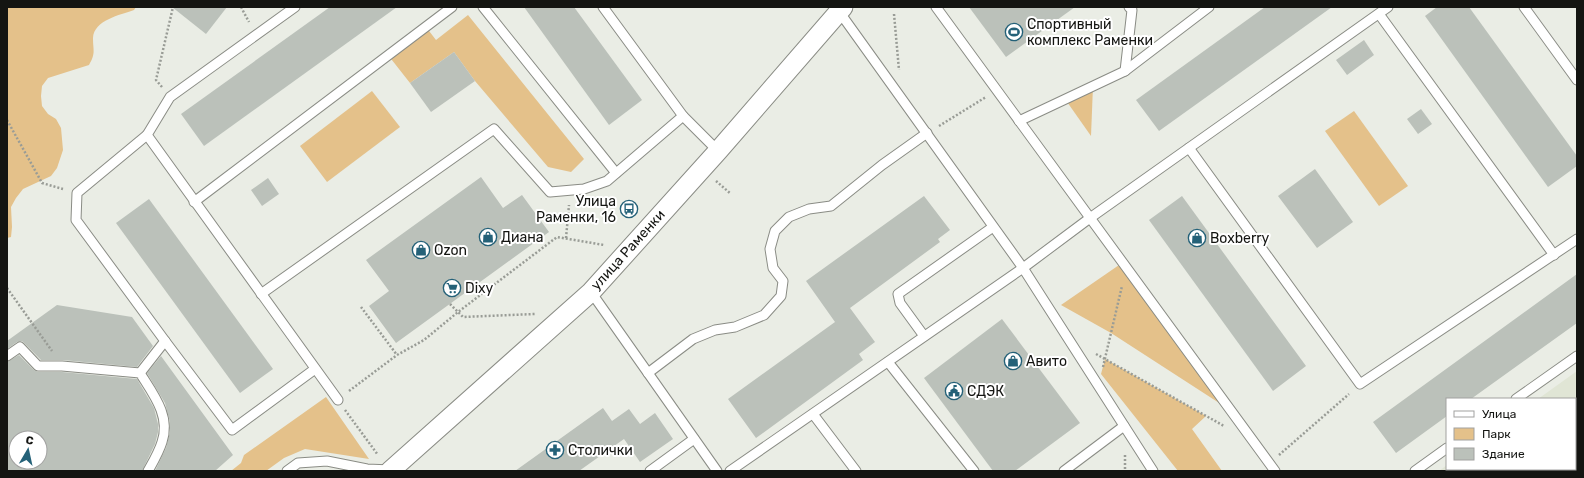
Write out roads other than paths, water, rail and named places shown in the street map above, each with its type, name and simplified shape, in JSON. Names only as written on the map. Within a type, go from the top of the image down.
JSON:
[{"type":"street","name":"улица Раменки","points":[[387,466],[591,292],[718,151],[840,8]]},
{"type":"lane","points":[[295,7],[170,97],[147,135],[77,193],[76,220],[232,430],[315,368]]},
{"type":"lane","points":[[194,202],[452,7]]},
{"type":"lane","points":[[483,7],[616,173]]},
{"type":"lane","points":[[603,7],[683,116],[718,151]]},
{"type":"lane","points":[[936,7],[1272,467]]},
{"type":"lane","points":[[1125,71],[1132,10],[1129,7]]},
{"type":"lane","points":[[1019,121],[1125,71],[1209,7]]},
{"type":"lane","points":[[730,471],[1022,268],[1090,218],[1388,7]]},
{"type":"lane","points":[[1524,7],[1577,80]]},
{"type":"lane","points":[[840,8],[1022,268],[1153,471]]},
{"type":"lane","points":[[1379,14],[1554,255]]},
{"type":"lane","points":[[261,294],[494,129],[550,192],[584,189],[607,181],[683,116]]},
{"type":"lane","points":[[648,373],[694,339],[715,330],[735,327],[764,315],[781,296],[783,281],[773,268],[770,249],[775,231],[789,217],[809,209],[832,206],[882,165],[927,134]]},
{"type":"lane","points":[[147,135],[338,400]]},
{"type":"lane","points":[[1189,148],[1360,384],[1577,239]]},
{"type":"lane","points":[[924,336],[900,303],[898,294],[994,227]]},
{"type":"lane","points":[[591,292],[717,471]]},
{"type":"lane","points":[[140,373],[165,341]]},
{"type":"lane","points":[[7,356],[20,347],[38,366],[62,366],[140,373]]},
{"type":"lane","points":[[1517,398],[1577,356]]},
{"type":"lane","points":[[888,362],[974,471]]},
{"type":"lane","points":[[140,373],[160,406],[164,424],[162,442],[148,471]]},
{"type":"lane","points":[[813,414],[856,471]]},
{"type":"lane","points":[[1064,471],[1124,426]]},
{"type":"lane","points":[[650,471],[694,439]]},
{"type":"lane","points":[[1415,471],[1446,449]]},
{"type":"lane","points":[[287,471],[298,463],[327,461],[367,469],[387,466]]},
{"type":"place","name":"Спортивный комплекс Раменки","points":[[1014,32]]},
{"type":"place","name":"Улица Раменки, 16","points":[[629,209]]},
{"type":"place","name":"Диана","points":[[488,237]]},
{"type":"place","name":"Boxberry","points":[[1197,238]]},
{"type":"place","name":"Ozon","points":[[421,250]]},
{"type":"place","name":"Dixy","points":[[452,288]]},
{"type":"place","name":"Авито","points":[[1013,361]]},
{"type":"place","name":"СДЭК","points":[[954,391]]},
{"type":"place","name":"Столички","points":[[555,450]]}]
